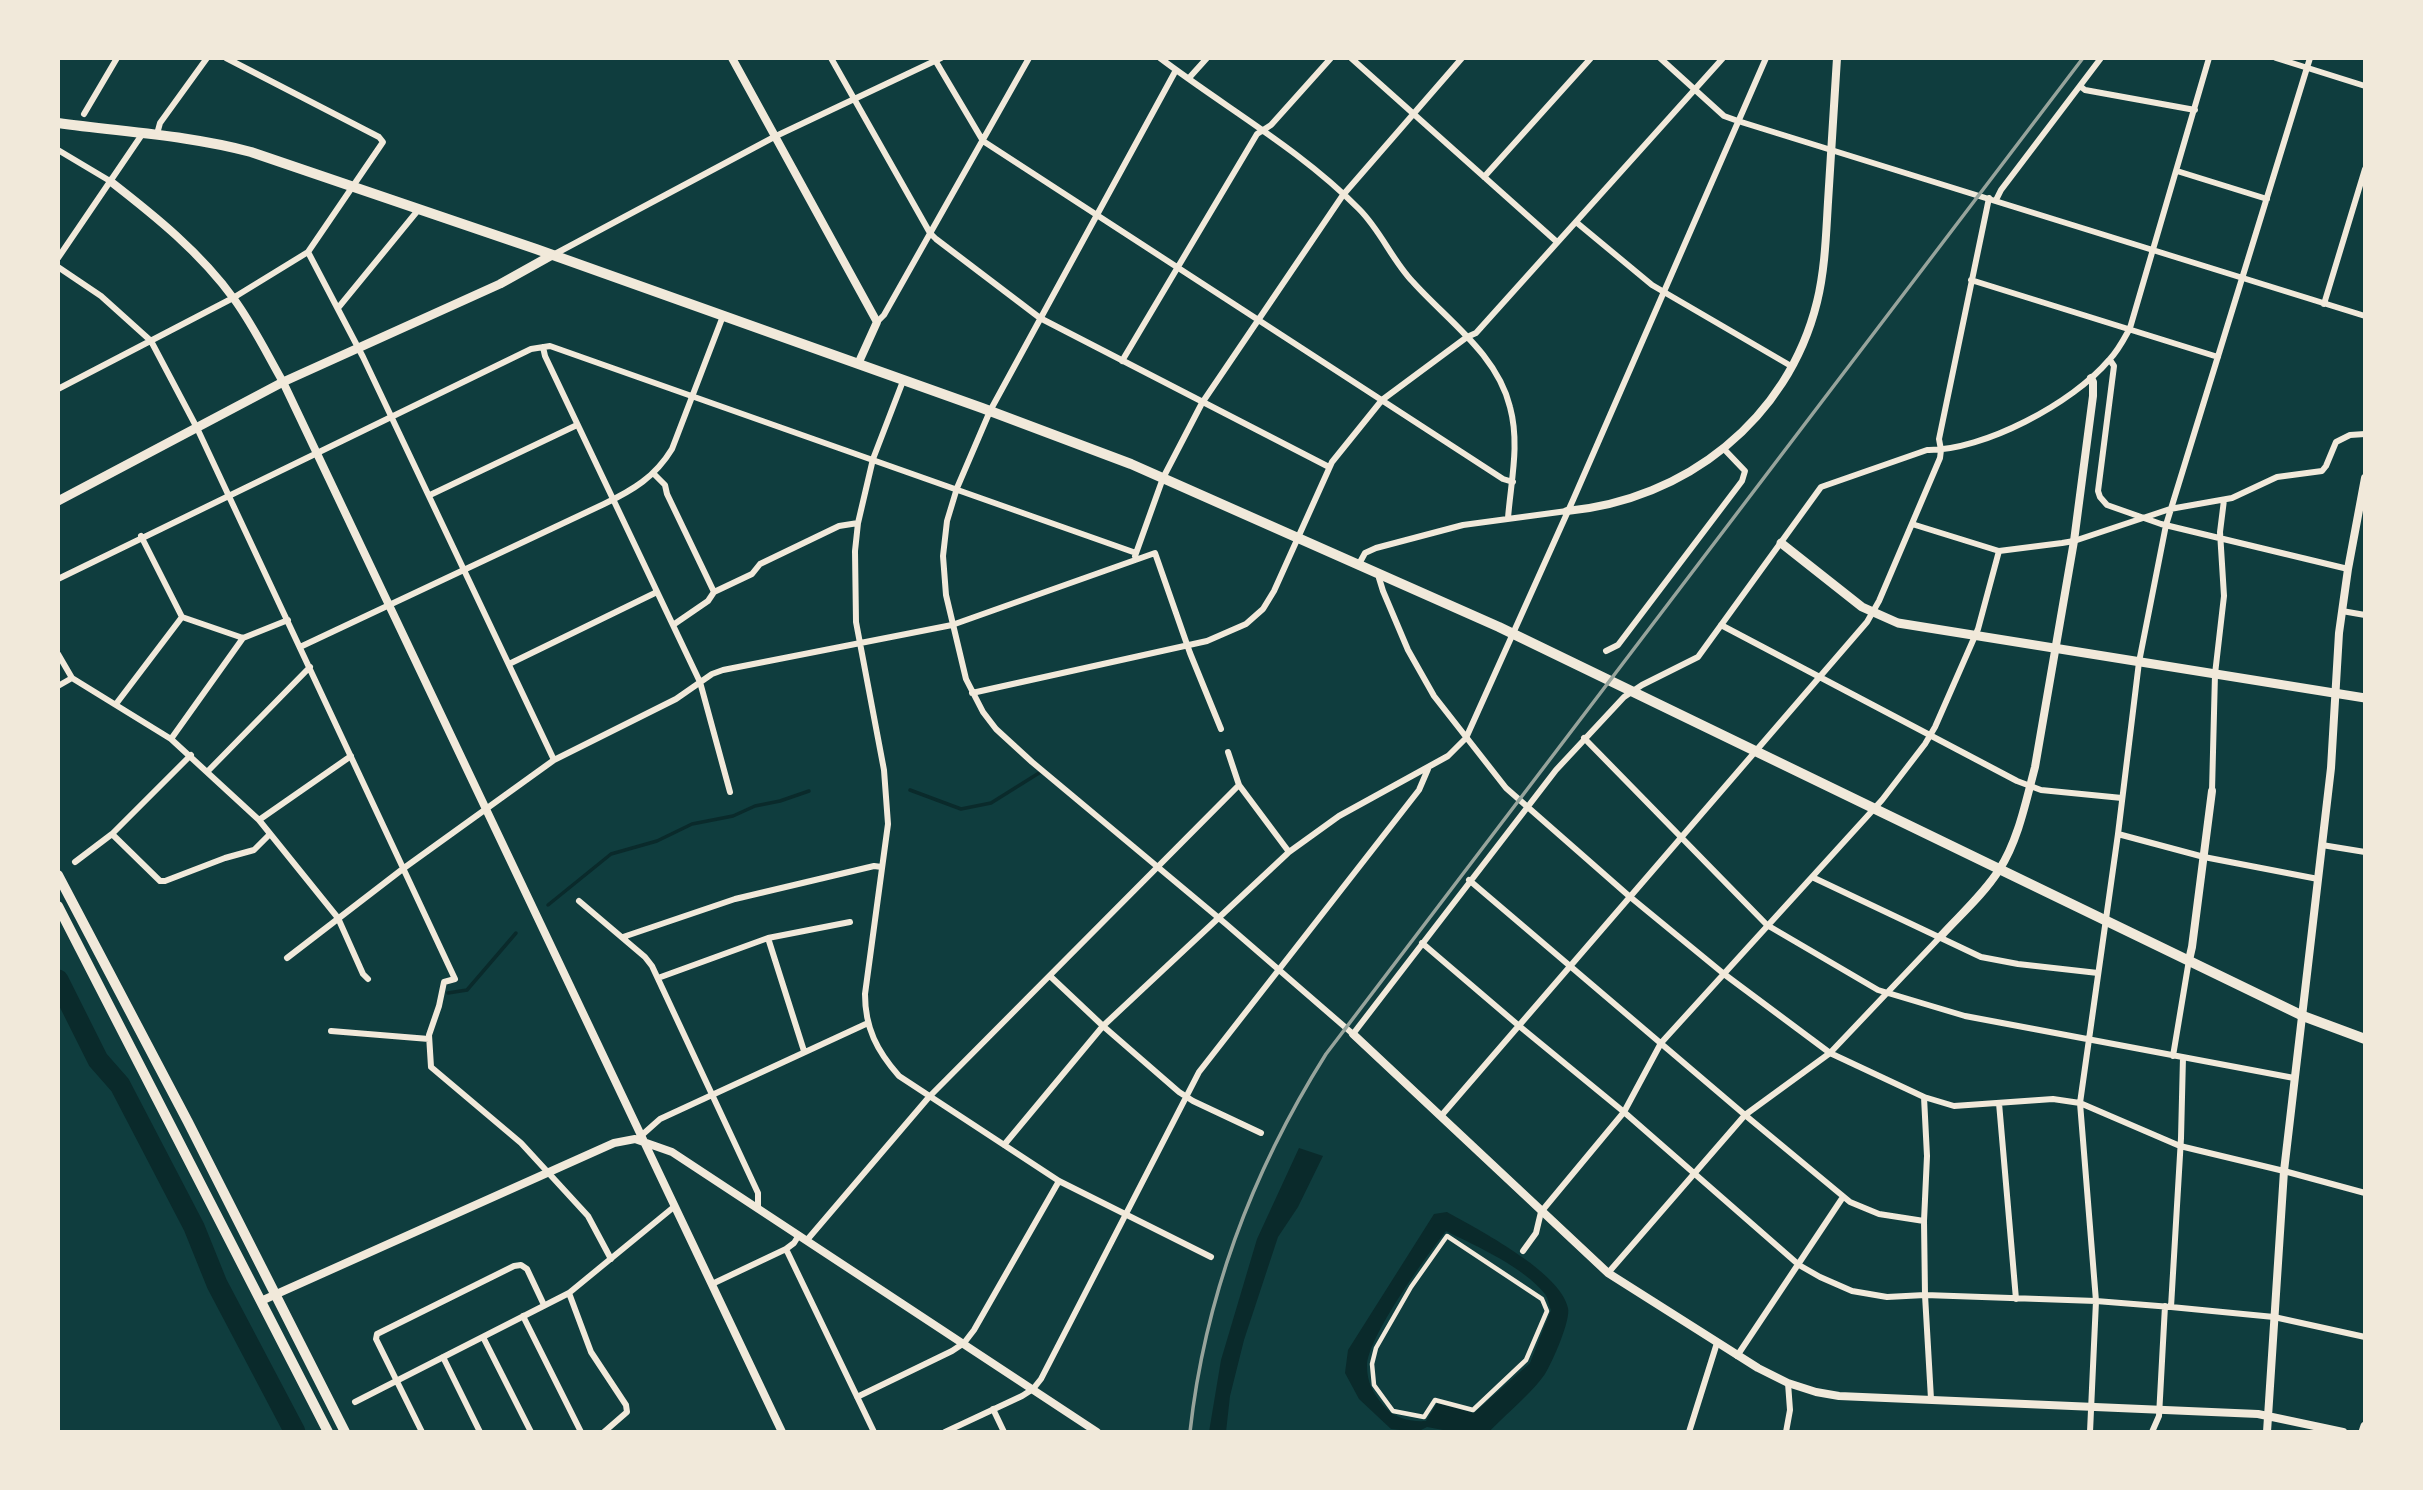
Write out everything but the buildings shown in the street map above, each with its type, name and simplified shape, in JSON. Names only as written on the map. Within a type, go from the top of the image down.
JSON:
[{"type":"highway","points":[[58,875],[188,1122],[345,1432]]},
{"type":"highway","points":[[58,906],[328,1432]]},
{"type":"main road","points":[[58,123],[157,134],[232,147],[552,255],[1088,447],[1380,573],[1512,634],[2303,1016],[2365,1039]]},
{"type":"main road","points":[[58,501],[283,382],[500,284],[552,255]]},
{"type":"main road","points":[[1781,543],[1847,596],[1873,613],[1913,626],[2365,698]]},
{"type":"main road","points":[[2363,1432],[2365,1426]]},
{"type":"street","points":[[85,114],[117,58]]},
{"type":"street","points":[[157,134],[160,123],[206,58]]},
{"type":"street","points":[[58,389],[233,298],[308,251],[383,142],[379,137],[226,58]]},
{"type":"street","points":[[732,58],[877,322]]},
{"type":"street","points":[[831,58],[930,233],[1040,318],[1328,467]]},
{"type":"street","points":[[858,364],[877,322],[884,315],[1029,58]]},
{"type":"street","points":[[1160,58],[1229,109],[1263,130],[1370,220],[1412,282],[1467,337],[1489,365],[1511,408],[1516,450],[1508,518]]},
{"type":"street","points":[[1189,78],[1207,58]]},
{"type":"street","points":[[1122,361],[1257,134],[1271,125],[1331,58]]},
{"type":"street","points":[[1350,58],[1557,242]]},
{"type":"street","points":[[1484,177],[1591,58]]},
{"type":"street","points":[[1660,58],[1724,116],[2365,317]]},
{"type":"street","points":[[972,692],[1207,641],[1246,624],[1263,609],[1274,591],[1328,467],[1382,400],[1476,333],[1723,58]]},
{"type":"street","points":[[1004,1145],[1103,1026],[1289,852],[1339,816],[1428,769],[1448,756],[1466,738],[1766,58]]},
{"type":"street","points":[[1359,564],[1365,553],[1376,548],[1463,525],[1608,506],[1651,492],[1671,484],[1706,463],[1757,415],[1791,366],[1812,317],[1819,290],[1825,251],[1838,58]]},
{"type":"street","points":[[1441,1116],[1873,613],[1941,450],[1939,439],[1971,280],[1993,199],[2101,58]]},
{"type":"street","points":[[1353,1034],[1469,880],[1584,738],[1612,708],[1633,691],[1694,660],[1823,486],[1927,450],[1941,450],[2008,431],[2052,407],[2110,360],[2130,328],[2209,58]]},
{"type":"street","points":[[2276,58],[2365,86]]},
{"type":"street","points":[[2090,1432],[2096,1301],[2080,1103],[2139,662],[2166,526],[2310,58]]},
{"type":"street","points":[[552,255],[776,136],[938,59],[983,141],[1503,479],[1513,482]]},
{"type":"street","points":[[1133,561],[1163,478],[1202,402],[1343,195],[1414,114],[1457,59]]},
{"type":"street","points":[[1176,69],[990,411],[957,488],[947,521],[943,556],[944,586],[959,658],[983,712],[1011,743],[1219,917],[1353,1034],[1608,1273],[1737,1356],[1788,1383],[1839,1396],[2268,1415],[2343,1432]]},
{"type":"street","points":[[2080,86],[2085,90],[2195,110]]},
{"type":"street","points":[[58,258],[143,133]]},
{"type":"street","points":[[58,150],[110,181],[175,233],[233,298],[283,382],[782,1432]]},
{"type":"street","points":[[2324,304],[2365,169]]},
{"type":"street","points":[[2177,171],[2267,199]]},
{"type":"street","points":[[338,308],[419,209]]},
{"type":"street","points":[[1576,222],[1652,285],[1791,366]]},
{"type":"street","points":[[308,251],[358,348],[554,760]]},
{"type":"street","points":[[58,267],[101,296],[151,341],[197,428],[404,868],[455,979],[444,982],[442,986],[441,1002],[429,1039],[432,1069],[521,1143],[588,1216],[611,1259]]},
{"type":"street","points":[[1971,280],[2218,356]]},
{"type":"street","points":[[300,648],[613,500],[654,474],[672,449],[723,316]]},
{"type":"street","points":[[543,346],[545,356],[577,425],[701,682],[730,792]]},
{"type":"street","points":[[58,579],[317,451],[531,349],[543,346],[556,347],[1136,553]]},
{"type":"street","points":[[2110,360],[2114,366],[2098,491],[2100,498],[2107,505],[2166,526],[2348,569]]},
{"type":"street","points":[[1608,1273],[1745,1115],[1830,1053],[1992,881],[2000,869],[2007,856],[2030,787],[2074,541],[2093,396],[2091,378]]},
{"type":"street","points":[[903,380],[873,458],[858,523],[854,576],[859,643],[884,770],[888,824],[867,979],[867,1023],[887,1062],[899,1076],[929,1097],[1059,1181],[1211,1256]]},
{"type":"street","points":[[429,495],[577,425]]},
{"type":"street","points":[[2088,428],[2106,429]]},
{"type":"street","points":[[1912,524],[1999,551],[2074,541],[2171,509],[2224,500],[2277,477],[2322,471],[2336,442],[2350,435],[2365,434]]},
{"type":"street","points":[[1606,651],[1618,645],[1742,481],[1745,471],[1723,448]]},
{"type":"street","points":[[654,474],[665,485],[714,592]]},
{"type":"street","points":[[2267,1432],[2284,1171],[2331,768],[2342,611],[2365,479]]},
{"type":"street","points":[[2173,1056],[2212,791],[2215,674],[2224,596],[2220,539],[2224,500]]},
{"type":"street","points":[[673,625],[708,601],[714,592],[752,574],[760,564],[839,527],[858,523]]},
{"type":"street","points":[[141,536],[182,617],[243,638]]},
{"type":"street","points":[[1523,1251],[1536,1233],[1541,1212],[1624,1112],[1661,1043],[1875,808],[1929,736],[1975,636],[1999,551]]},
{"type":"street","points":[[287,958],[404,868],[554,760],[676,699],[723,670],[952,625],[1155,553],[1221,729]]},
{"type":"street","points":[[1380,573],[1383,590],[1412,658],[1434,696],[1506,788],[1629,896],[1724,974],[1830,1053],[1924,1097],[1954,1107],[2053,1099],[2080,1103],[2180,1146],[2365,1193]]},
{"type":"street","points":[[509,663],[657,592]]},
{"type":"street","points":[[2342,611],[2365,615]]},
{"type":"street","points":[[116,705],[182,617]]},
{"type":"street","points":[[171,739],[243,638],[288,620]]},
{"type":"street","points":[[1721,625],[2030,787],[2122,799]]},
{"type":"street","points":[[58,654],[72,678],[171,739],[259,820],[338,918],[362,973],[368,979]]},
{"type":"street","points":[[208,771],[310,667]]},
{"type":"street","points":[[58,686],[72,678]]},
{"type":"street","points":[[1584,738],[1768,925],[1887,993],[1965,1016],[2294,1078]]},
{"type":"street","points":[[1228,752],[1239,785],[1289,852]]},
{"type":"street","points":[[75,862],[113,834],[191,755]]},
{"type":"street","points":[[259,820],[351,757]]},
{"type":"street","points":[[945,1432],[1033,1389],[1041,1379],[1186,1097],[1208,1061],[1419,790],[1428,769]]},
{"type":"street","points":[[807,1240],[929,1097],[1239,785]]},
{"type":"street","points":[[113,834],[160,881],[225,858],[248,853],[258,848],[270,835]]},
{"type":"street","points":[[2118,834],[2204,856],[2318,879]]},
{"type":"street","points":[[2322,845],[2365,852]]},
{"type":"street","points":[[623,937],[754,893],[874,866],[883,867]]},
{"type":"street","points":[[1812,877],[1981,957],[2098,973]]},
{"type":"street","points":[[1469,880],[1850,1202],[1880,1214],[1924,1221]]},
{"type":"street","points":[[579,901],[645,957],[659,978],[758,1193],[758,1207]]},
{"type":"street","points":[[659,978],[768,938],[850,922]]},
{"type":"street","points":[[768,938],[804,1051]]},
{"type":"street","points":[[1422,943],[1624,1112],[1799,1265],[1852,1291],[1886,1297],[2096,1301],[2168,1306],[2274,1317],[2365,1337]]},
{"type":"street","points":[[1050,976],[1103,1026],[1186,1097],[1261,1133]]},
{"type":"street","points":[[643,1138],[654,1122],[867,1023]]},
{"type":"street","points":[[331,1031],[429,1039]]},
{"type":"street","points":[[2152,1432],[2160,1410],[2180,1146],[2183,1057]]},
{"type":"street","points":[[1924,1097],[1927,1156],[1924,1296],[1930,1399]]},
{"type":"street","points":[[1998,1103],[2016,1299]]},
{"type":"street","points":[[261,1301],[614,1143],[643,1138],[672,1152],[758,1207],[1097,1432]]},
{"type":"street","points":[[857,1397],[964,1343],[974,1331],[1059,1181]]},
{"type":"street","points":[[1737,1356],[1843,1196]]},
{"type":"street","points":[[355,1402],[569,1293],[675,1206]]},
{"type":"street","points":[[712,1284],[786,1249],[799,1235]]},
{"type":"street","points":[[1447,1236],[1506,1274],[1542,1299],[1547,1311],[1526,1360],[1473,1410],[1435,1400],[1424,1417],[1393,1411],[1374,1385],[1372,1364],[1376,1348],[1411,1287],[1447,1236]]},
{"type":"street","points":[[786,1249],[874,1432]]},
{"type":"street","points":[[422,1432],[376,1339],[377,1334],[514,1266],[522,1265],[527,1269],[544,1305]]},
{"type":"street","points":[[569,1293],[591,1352],[628,1412],[604,1432]]},
{"type":"street","points":[[523,1316],[581,1432]]},
{"type":"street","points":[[483,1337],[531,1432]]},
{"type":"street","points":[[1689,1432],[1717,1343]]},
{"type":"street","points":[[443,1357],[480,1432]]},
{"type":"street","points":[[1786,1432],[1790,1410],[1788,1383]]},
{"type":"street","points":[[993,1409],[1004,1432]]},
{"type":"water","points":[[1299,1148],[1323,1156],[1298,1207],[1278,1237],[1244,1340],[1230,1396],[1226,1432],[1209,1432],[1221,1360],[1257,1239]]},
{"type":"water","points":[[1447,1212],[1497,1240],[1535,1266],[1562,1294],[1568,1308],[1564,1331],[1545,1374],[1489,1432],[1454,1432],[1427,1427],[1417,1432],[1391,1429],[1359,1399],[1345,1373],[1348,1350],[1434,1214]],"holes":[[[1446,1231],[1499,1258],[1525,1275],[1545,1294],[1551,1310],[1530,1363],[1474,1413],[1437,1403],[1426,1421],[1414,1421],[1392,1413],[1379,1401],[1369,1382],[1367,1366],[1370,1353],[1387,1317]]]},
{"type":"waterway","points":[[910,790],[961,809],[991,803],[1039,773]]},
{"type":"waterway","points":[[548,905],[611,854],[657,841],[692,824],[733,816],[755,806],[809,791]]},
{"type":"waterway","points":[[448,993],[467,990],[516,933]]},
{"type":"waterway","points":[[58,980],[98,1060],[120,1085],[194,1227],[217,1284],[295,1432]]},
{"type":"railway","points":[[1190,1432],[1207,1332],[1236,1236],[1276,1143],[1326,1054],[2083,58]]}]
